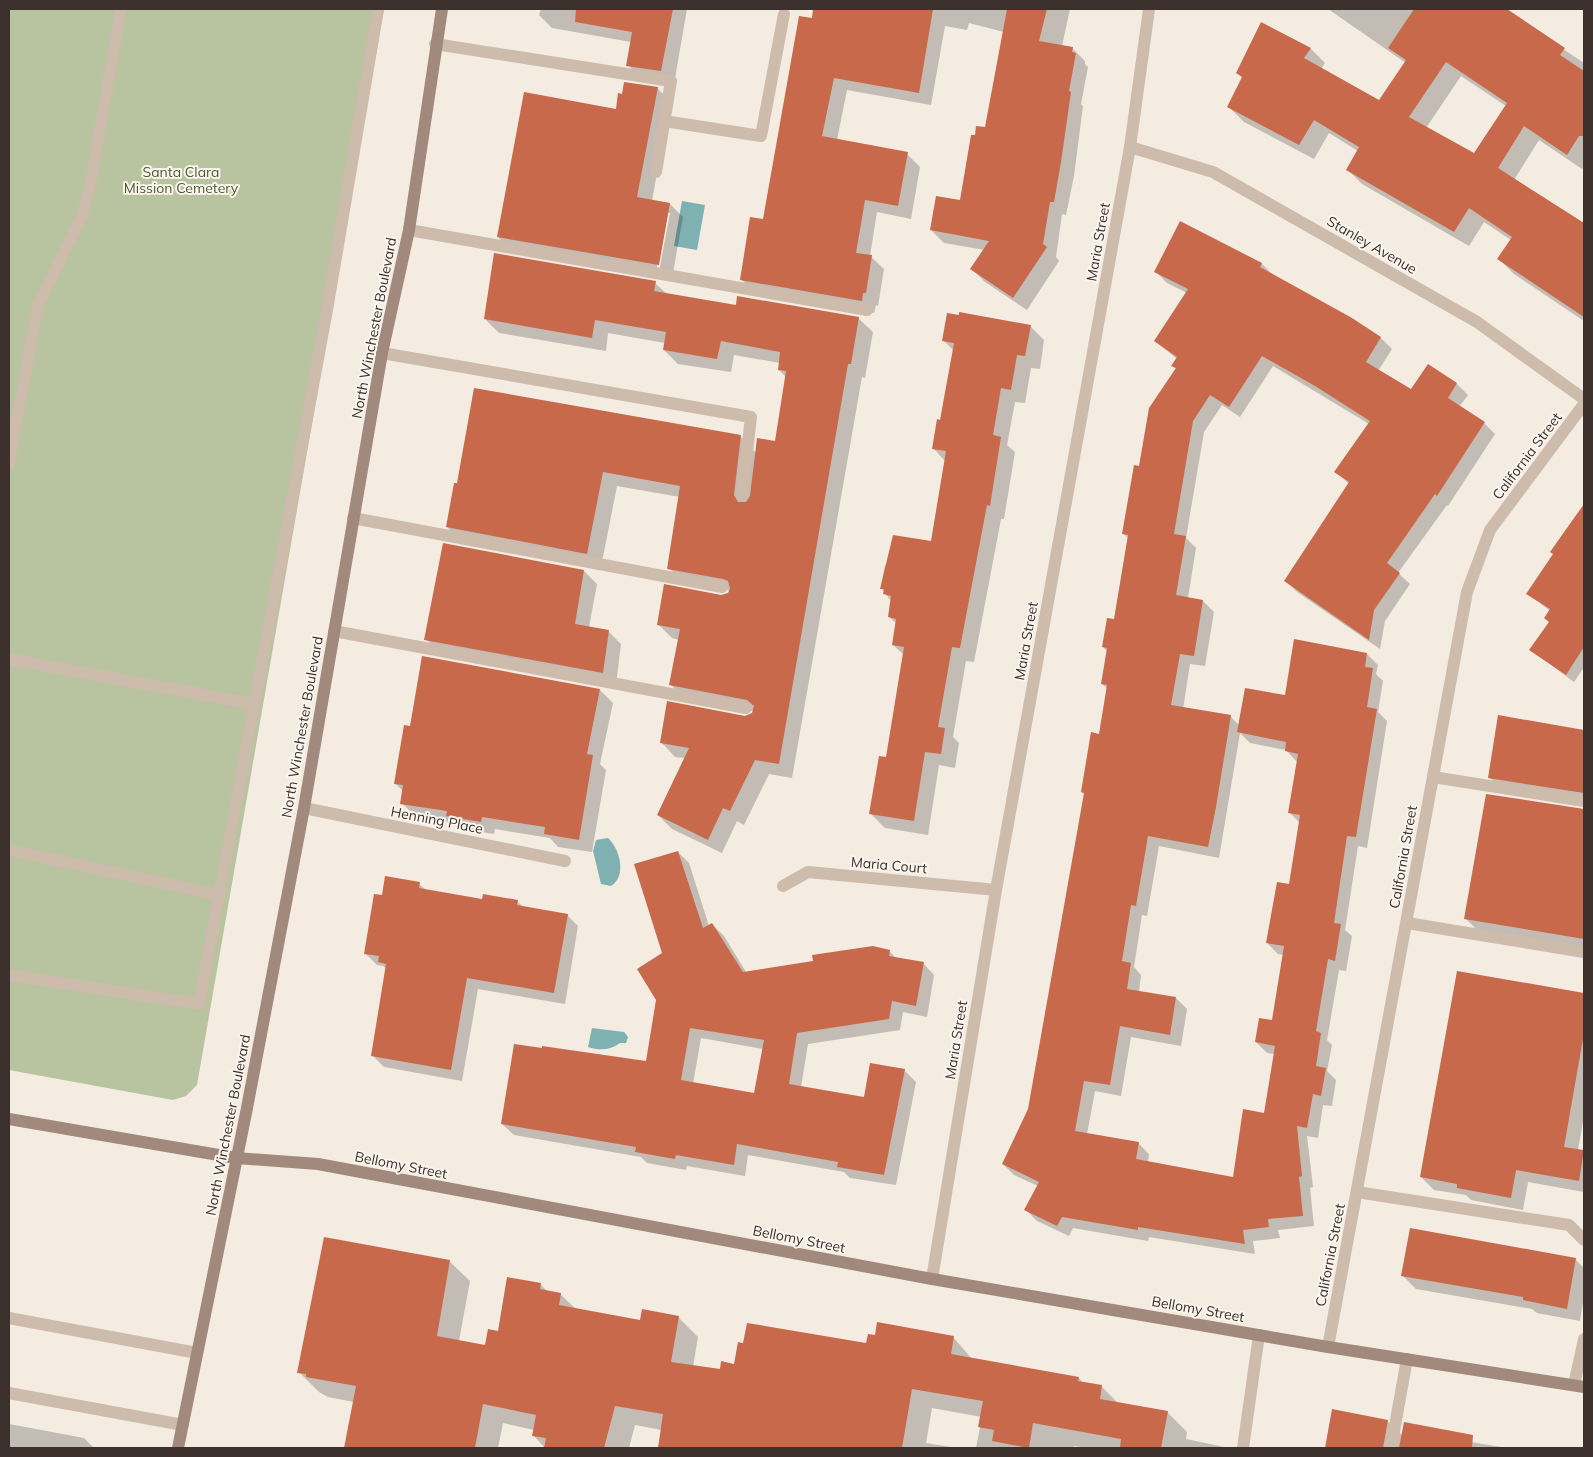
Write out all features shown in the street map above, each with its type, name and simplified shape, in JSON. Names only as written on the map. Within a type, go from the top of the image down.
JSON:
[{"type":"main road","name":"North Winchester Boulevard","points":[[178,1448],[304,808],[382,353],[409,230],[435,44],[442,9]]},
{"type":"main road","name":"Bellomy Street","points":[[9,1120],[236,1158],[318,1164],[932,1279],[1328,1347],[1579,1386]]},
{"type":"street","points":[[9,464],[38,305],[82,216],[91,181],[120,9]]},
{"type":"street","points":[[9,975],[199,1004],[327,310],[378,9]]},
{"type":"street","name":"Maria Street","points":[[932,1279],[996,890],[1130,147],[1149,9]]},
{"type":"street","points":[[664,121],[761,136],[784,14]]},
{"type":"street","points":[[435,44],[671,82],[656,172]]},
{"type":"street","name":"Stanley Avenue","points":[[1130,147],[1213,172],[1477,322],[1584,399]]},
{"type":"street","points":[[409,230],[867,310]]},
{"type":"street","points":[[382,353],[751,417],[742,495]]},
{"type":"street","name":"California Street","points":[[1328,1347],[1467,592],[1490,530],[1584,404]]},
{"type":"street","points":[[354,518],[722,587]]},
{"type":"street","points":[[334,632],[746,708]]},
{"type":"street","points":[[9,659],[254,704]]},
{"type":"street","points":[[1432,777],[1584,801]]},
{"type":"street","name":"Henning Place","points":[[304,808],[565,861]]},
{"type":"street","points":[[9,850],[219,895]]},
{"type":"street","name":"Maria Court","points":[[783,886],[808,872],[996,890]]},
{"type":"street","points":[[1407,923],[1584,952]]},
{"type":"street","points":[[1357,1192],[1569,1225],[1584,1240]]},
{"type":"street","points":[[9,1318],[197,1353]]},
{"type":"street","points":[[1243,1448],[1259,1335]]},
{"type":"street","points":[[1579,1386],[1584,1339]]},
{"type":"street","points":[[1391,1448],[1407,1359]]},
{"type":"street","points":[[9,1393],[183,1425]]},
{"type":"green space","name":"Santa Clara Mission Cemetery","points":[[9,9],[384,9],[197,1085],[186,1096],[173,1100],[9,1070]]},
{"type":"water","points":[[682,201],[705,205],[697,250],[674,246]]},
{"type":"water","points":[[608,838],[616,849],[620,862],[619,876],[611,886],[601,884],[593,851],[596,840]]},
{"type":"water","points":[[592,1028],[624,1032],[628,1037],[626,1043],[620,1043],[605,1049],[588,1047]]},
{"type":"building","points":[[576,9],[673,9],[661,71],[626,66],[632,32],[575,22]]},
{"type":"building","points":[[813,9],[933,9],[919,93],[834,78],[822,136],[908,152],[898,206],[865,200],[856,253],[872,255],[866,293],[863,293],[862,301],[740,280],[750,217],[763,219],[799,16],[812,18]]},
{"type":"building","points":[[1007,9],[1047,9],[1039,41],[1073,47],[1072,52],[1076,53],[1069,91],[1071,92],[1061,162],[1054,202],[1050,202],[1043,244],[1047,247],[1013,298],[970,269],[989,241],[930,230],[936,196],[960,200],[971,135],[975,135],[976,126],[985,127]]},
{"type":"building","points":[[1414,9],[1507,9],[1565,48],[1560,55],[1584,71],[1584,136],[1579,136],[1567,155],[1524,126],[1498,168],[1584,223],[1584,317],[1497,259],[1512,237],[1469,208],[1454,232],[1346,170],[1359,147],[1314,120],[1299,145],[1227,107],[1242,77],[1236,73],[1261,22],[1311,48],[1304,58],[1379,100],[1406,60],[1388,48]],"holes":[[[1446,62],[1507,103],[1474,153],[1409,117]]]},
{"type":"building","points":[[624,82],[658,87],[637,197],[670,203],[659,265],[497,237],[524,92],[616,109],[618,93],[622,94]]},
{"type":"building","points":[[1180,221],[1262,263],[1260,267],[1352,318],[1381,337],[1366,362],[1411,389],[1428,364],[1457,383],[1448,398],[1485,422],[1437,496],[1435,494],[1387,563],[1400,573],[1374,610],[1369,640],[1284,581],[1349,482],[1334,472],[1370,421],[1315,386],[1262,356],[1229,407],[1210,395],[1193,421],[1174,534],[1186,536],[1176,595],[1203,600],[1194,656],[1180,654],[1171,705],[1231,715],[1216,807],[1208,847],[1148,836],[1136,906],[1131,905],[1122,961],[1131,963],[1127,989],[1176,997],[1170,1035],[1120,1026],[1110,1085],[1084,1081],[1075,1131],[1139,1142],[1136,1159],[1233,1177],[1243,1109],[1264,1113],[1275,1046],[1255,1042],[1259,1018],[1272,1020],[1284,946],[1266,943],[1277,882],[1289,884],[1300,815],[1288,813],[1298,754],[1285,751],[1286,742],[1237,732],[1245,688],[1285,695],[1294,639],[1367,653],[1365,667],[1373,668],[1367,707],[1377,709],[1356,837],[1347,836],[1334,923],[1341,924],[1335,961],[1328,959],[1316,1031],[1321,1033],[1316,1066],[1326,1068],[1321,1096],[1313,1094],[1307,1128],[1297,1126],[1302,1176],[1299,1177],[1303,1216],[1268,1219],[1269,1227],[1243,1230],[1245,1244],[1138,1227],[1138,1230],[1062,1217],[1057,1226],[1024,1210],[1039,1182],[1002,1164],[1028,1109],[1084,793],[1081,792],[1091,732],[1099,734],[1107,685],[1101,684],[1107,648],[1102,647],[1107,618],[1114,619],[1128,535],[1122,534],[1134,465],[1139,466],[1149,408],[1176,368],[1171,366],[1177,357],[1154,341],[1188,289],[1154,272]]},
{"type":"building","points":[[494,253],[656,281],[654,291],[736,305],[737,296],[859,317],[851,364],[848,364],[779,764],[755,760],[730,811],[723,808],[708,840],[657,815],[689,748],[660,743],[667,701],[745,716],[752,713],[754,706],[747,700],[669,685],[680,629],[657,625],[664,584],[721,595],[728,593],[730,588],[728,581],[723,579],[667,569],[680,486],[603,472],[587,554],[446,527],[454,483],[457,483],[474,388],[741,435],[734,495],[738,502],[746,502],[750,496],[757,438],[775,441],[786,371],[778,370],[780,352],[721,341],[717,359],[663,350],[666,332],[595,320],[592,338],[484,319]]},
{"type":"building","points":[[959,312],[1031,325],[1025,356],[1017,355],[1011,390],[1001,388],[993,435],[1001,437],[990,506],[987,505],[960,648],[952,647],[938,727],[945,728],[941,754],[925,752],[914,821],[869,814],[879,756],[886,757],[904,647],[892,645],[896,619],[888,617],[891,596],[883,594],[884,589],[880,589],[893,535],[931,541],[946,451],[932,449],[937,419],[940,420],[954,343],[942,341],[947,313],[959,315]]},
{"type":"building","points":[[1584,504],[1584,647],[1566,675],[1529,650],[1549,622],[1544,618],[1550,609],[1526,594],[1553,554],[1550,552]]},
{"type":"building","points":[[443,543],[584,570],[575,624],[609,630],[603,673],[424,640]]},
{"type":"building","points":[[422,656],[600,689],[587,754],[593,755],[579,840],[544,834],[545,827],[482,817],[481,822],[446,816],[447,811],[400,804],[403,785],[394,784],[404,725],[410,726]]},
{"type":"building","points":[[1498,715],[1584,730],[1584,793],[1488,778]]},
{"type":"building","points":[[1486,794],[1584,809],[1584,939],[1464,919]]},
{"type":"building","points":[[678,851],[703,928],[712,923],[743,972],[813,961],[812,955],[873,946],[890,950],[889,956],[924,962],[916,1006],[892,1001],[889,1019],[797,1033],[789,1084],[864,1097],[870,1063],[905,1069],[884,1175],[837,1167],[838,1162],[737,1144],[734,1165],[676,1155],[675,1159],[635,1152],[636,1147],[501,1124],[514,1044],[542,1048],[542,1046],[646,1061],[656,1000],[637,969],[662,953],[634,864]],"holes":[[[690,1028],[764,1040],[754,1093],[681,1080]]]},
{"type":"building","points":[[385,876],[420,882],[419,888],[482,899],[483,894],[518,900],[517,905],[568,914],[554,993],[467,978],[451,1070],[371,1056],[386,964],[378,962],[379,956],[364,954],[374,894],[382,895]]},
{"type":"building","points":[[1457,971],[1584,993],[1584,1033],[1564,1147],[1584,1150],[1579,1181],[1516,1170],[1511,1198],[1457,1188],[1457,1184],[1420,1177]]},
{"type":"building","points":[[1410,1228],[1576,1258],[1567,1309],[1523,1300],[1523,1297],[1401,1276]]},
{"type":"building","points":[[324,1237],[450,1260],[437,1336],[485,1345],[488,1329],[498,1331],[507,1277],[541,1283],[540,1289],[561,1293],[559,1305],[640,1320],[642,1309],[679,1316],[671,1362],[720,1369],[721,1361],[734,1364],[738,1342],[743,1343],[747,1323],[866,1343],[868,1334],[875,1335],[877,1322],[954,1336],[951,1354],[1079,1377],[1078,1381],[1102,1385],[1100,1399],[1168,1411],[1161,1448],[1120,1448],[1121,1439],[1033,1423],[1029,1448],[992,1441],[994,1430],[978,1427],[983,1401],[912,1389],[902,1448],[658,1448],[663,1414],[615,1406],[604,1448],[544,1448],[546,1438],[532,1436],[536,1415],[483,1404],[475,1448],[344,1448],[356,1386],[306,1377],[306,1374],[297,1373]]},
{"type":"building","points":[[1332,1409],[1388,1420],[1383,1448],[1325,1448]]},
{"type":"building","points":[[1404,1422],[1473,1435],[1472,1448],[1399,1448]]}]
